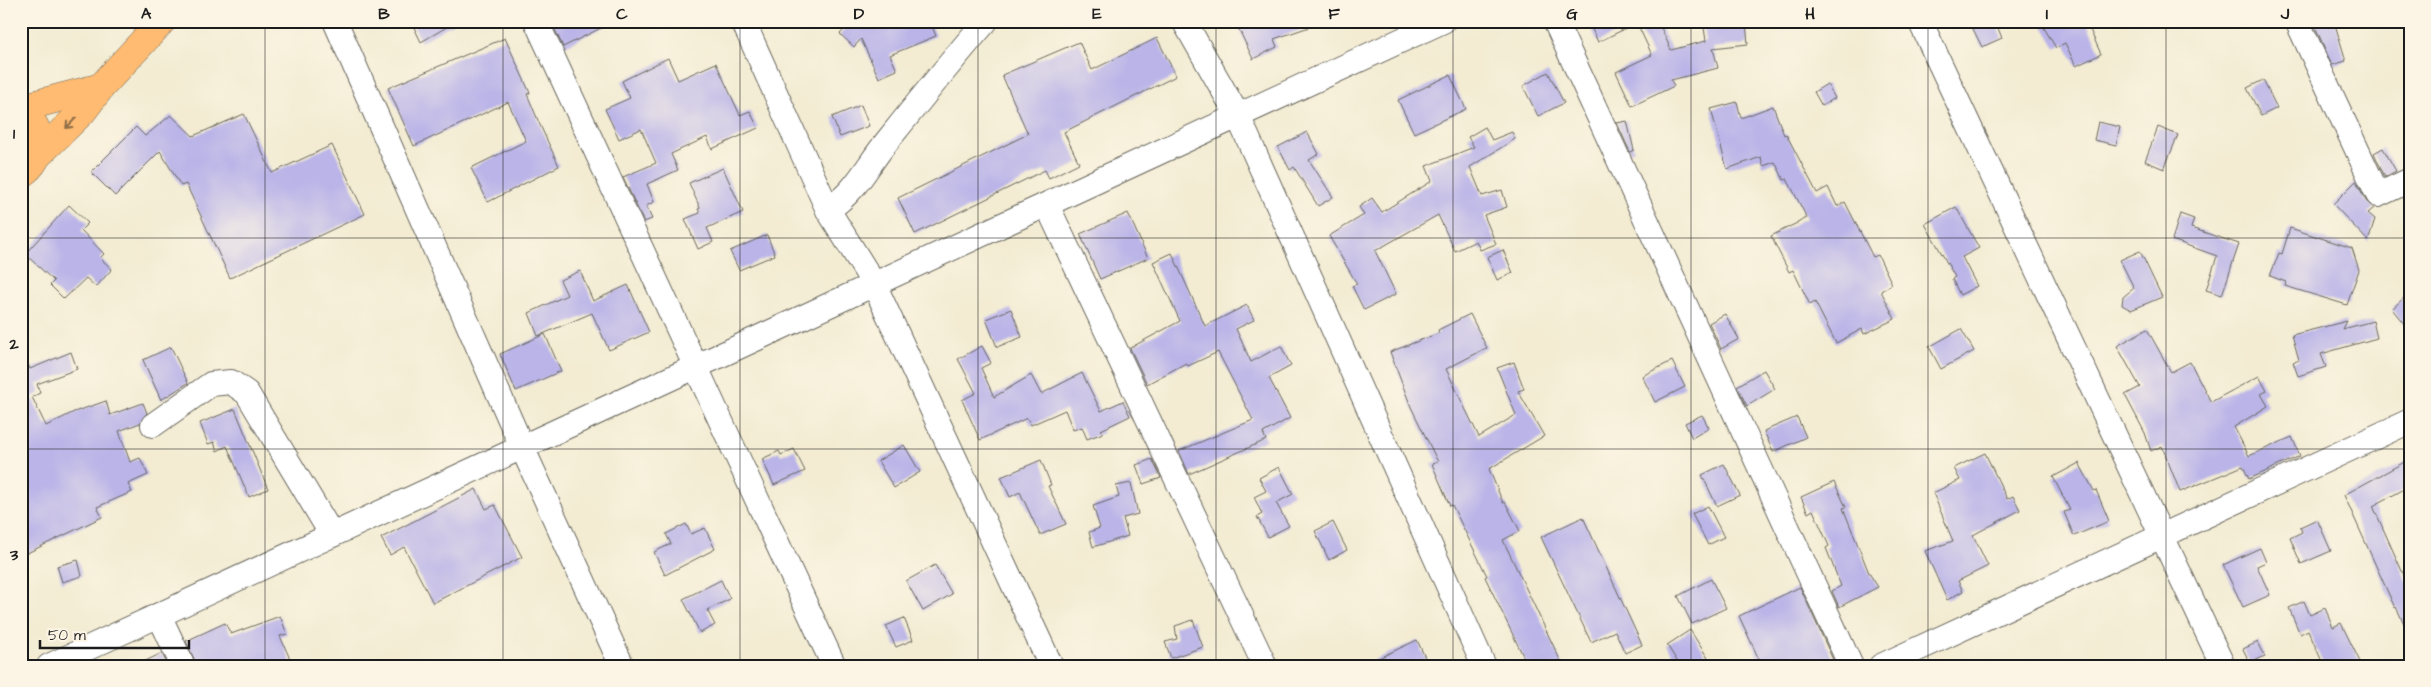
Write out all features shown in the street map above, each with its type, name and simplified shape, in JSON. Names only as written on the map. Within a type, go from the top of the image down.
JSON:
[{"type":"main road","points":[[29,165],[82,112],[101,87],[162,21]]},
{"type":"main road","points":[[29,165],[40,141],[37,128],[21,109],[101,87]]},
{"type":"street","points":[[335,21],[522,447],[622,666]]},
{"type":"street","points":[[536,21],[834,666]]},
{"type":"street","points":[[743,21],[828,210],[874,284],[1051,666]]},
{"type":"street","points":[[828,210],[846,198],[886,142],[986,21]]},
{"type":"street","points":[[1184,21],[1238,116],[1484,666]]},
{"type":"street","points":[[50,666],[1443,21]]},
{"type":"street","points":[[1555,21],[1851,666]]},
{"type":"street","points":[[1920,21],[2223,666]]},
{"type":"street","points":[[2296,21],[2378,195],[2410,180]]},
{"type":"street","points":[[1046,205],[1265,666]]},
{"type":"street","points":[[153,425],[211,384],[230,382],[247,393],[332,535]]},
{"type":"street","points":[[1881,666],[2410,421]]},
{"type":"street","points":[[159,615],[183,666]]},
{"type":"building","points":[[411,21],[457,21],[421,42]]},
{"type":"building","points":[[551,21],[615,21],[563,47]]},
{"type":"building","points":[[852,21],[930,21],[936,36],[890,55],[897,70],[879,78],[861,39],[854,47],[840,34]]},
{"type":"building","points":[[1235,21],[1317,21],[1318,24],[1274,39],[1277,47],[1253,59]]},
{"type":"building","points":[[1588,21],[1658,21],[1671,50],[1706,41],[1703,21],[1723,21],[1724,25],[1746,23],[1748,44],[1713,48],[1718,68],[1671,80],[1674,86],[1632,106],[1616,72],[1652,55],[1637,23],[1598,42]]},
{"type":"building","points":[[1969,21],[1995,21],[2002,38],[1982,47]]},
{"type":"building","points":[[2040,21],[2086,21],[2101,54],[2076,66],[2065,43],[2056,48]]},
{"type":"building","points":[[2334,21],[2346,61],[2332,65],[2314,24]]},
{"type":"building","points":[[505,38],[530,93],[527,94],[559,166],[488,202],[471,168],[526,141],[508,102],[414,146],[388,88]]},
{"type":"building","points":[[1157,38],[1176,76],[1064,132],[1079,163],[1049,178],[1045,170],[915,234],[898,198],[1028,134],[1002,75],[1079,42],[1092,70]]},
{"type":"building","points":[[668,58],[678,80],[716,63],[740,115],[750,111],[758,128],[712,149],[707,137],[671,154],[678,170],[647,184],[654,202],[646,206],[652,219],[644,222],[623,177],[656,163],[641,129],[619,139],[605,109],[630,98],[622,81]]},
{"type":"building","points":[[1548,72],[1564,103],[1538,116],[1523,86]]},
{"type":"building","points":[[1450,75],[1466,109],[1414,133],[1398,100]]},
{"type":"building","points":[[2263,80],[2277,108],[2261,116],[2247,88]]},
{"type":"building","points":[[1827,84],[1835,98],[1822,106],[1814,92]]},
{"type":"building","points":[[1737,102],[1741,118],[1773,106],[1784,135],[1786,134],[1817,193],[1828,187],[1837,206],[1845,202],[1873,257],[1878,255],[1892,284],[1881,291],[1895,319],[1864,334],[1862,329],[1836,343],[1815,302],[1810,305],[1793,270],[1789,272],[1771,236],[1807,218],[1787,179],[1784,180],[1775,162],[1763,166],[1761,157],[1727,169],[1711,109]]},
{"type":"building","points":[[861,105],[869,126],[840,137],[832,117]]},
{"type":"building","points":[[244,114],[272,173],[332,145],[365,214],[230,278],[186,184],[181,186],[160,151],[115,196],[91,172],[136,127],[145,136],[171,115],[193,136]]},
{"type":"building","points":[[1627,121],[1634,150],[1630,152],[1617,123]]},
{"type":"building","points":[[2098,122],[2120,127],[2116,145],[2094,140]]},
{"type":"building","points":[[1485,127],[1492,140],[1512,132],[1515,139],[1470,167],[1482,196],[1502,190],[1507,207],[1484,215],[1496,244],[1480,250],[1476,241],[1455,251],[1438,215],[1375,251],[1396,294],[1364,310],[1352,286],[1357,284],[1329,236],[1364,215],[1359,207],[1372,198],[1382,212],[1432,181],[1426,166],[1474,147],[1468,137]]},
{"type":"building","points":[[2158,127],[2178,135],[2164,169],[2145,161]]},
{"type":"building","points":[[1307,132],[1319,154],[1309,160],[1333,197],[1318,206],[1294,167],[1290,170],[1278,147]]},
{"type":"building","points":[[2383,148],[2396,171],[2385,177],[2374,153]]},
{"type":"building","points":[[723,168],[743,212],[707,228],[713,242],[698,249],[685,219],[700,213],[698,209],[700,208],[689,183]]},
{"type":"building","points":[[2356,181],[2366,201],[2374,208],[2368,213],[2375,219],[2368,241],[2333,204]]},
{"type":"building","points":[[69,205],[88,223],[81,230],[104,254],[100,258],[112,269],[96,287],[86,278],[64,299],[50,285],[54,281],[25,254]]},
{"type":"building","points":[[1956,207],[1979,248],[1962,257],[1977,286],[1960,295],[1952,279],[1955,277],[1925,224]]},
{"type":"building","points":[[1128,213],[1148,258],[1100,279],[1080,234]]},
{"type":"building","points":[[2180,214],[2194,219],[2191,228],[2239,244],[2222,295],[2206,290],[2217,256],[2172,240]]},
{"type":"building","points":[[2290,228],[2352,248],[2359,270],[2347,305],[2285,286],[2286,282],[2270,276],[2279,253],[2282,254]]},
{"type":"building","points":[[767,235],[775,255],[739,270],[730,251]]},
{"type":"building","points":[[1503,250],[1513,273],[1497,280],[1487,257]]},
{"type":"building","points":[[2140,251],[2162,297],[2131,310],[2122,305],[2123,297],[2134,288],[2120,260]]},
{"type":"building","points":[[1172,253],[1205,326],[1247,305],[1254,320],[1236,329],[1251,362],[1281,346],[1291,366],[1269,378],[1290,418],[1263,433],[1266,440],[1189,474],[1179,451],[1253,420],[1218,352],[1188,366],[1186,363],[1147,384],[1130,348],[1180,321],[1153,262]]},
{"type":"building","points":[[580,271],[593,301],[628,285],[649,332],[609,350],[592,313],[538,336],[529,313],[567,295],[560,280]]},
{"type":"building","points":[[2410,292],[2410,331],[2392,309]]},
{"type":"building","points":[[1011,309],[1022,337],[997,347],[986,319]]},
{"type":"building","points":[[1470,314],[1487,348],[1446,369],[1479,437],[1516,415],[1497,368],[1514,362],[1524,389],[1518,391],[1544,436],[1489,469],[1503,503],[1505,502],[1520,531],[1503,540],[1563,666],[1528,666],[1485,577],[1487,576],[1452,505],[1450,506],[1432,464],[1438,462],[1411,407],[1390,352],[1439,333],[1438,330]]},
{"type":"building","points":[[1725,314],[1739,339],[1721,349],[1709,323]]},
{"type":"building","points":[[2347,321],[2343,329],[2373,321],[2377,338],[2321,354],[2326,367],[2298,376],[2293,362],[2299,360],[2292,335]]},
{"type":"building","points":[[1961,329],[1974,351],[1941,369],[1929,347]]},
{"type":"building","points":[[2147,329],[2171,372],[2190,362],[2211,402],[2259,376],[2267,391],[2261,394],[2268,406],[2234,427],[2249,456],[2292,437],[2300,456],[2249,479],[2243,466],[2180,492],[2162,446],[2151,451],[2145,433],[2125,395],[2140,387],[2117,346]]},
{"type":"building","points":[[545,334],[561,371],[516,391],[500,354]]},
{"type":"building","points":[[982,346],[991,363],[981,368],[994,397],[1031,375],[1041,394],[1082,373],[1101,411],[1123,401],[1130,416],[1101,430],[1103,433],[1087,439],[1082,427],[1073,430],[1065,410],[1031,425],[1027,418],[980,440],[962,400],[976,393],[958,359]]},
{"type":"building","points":[[171,347],[188,383],[161,400],[143,360]]},
{"type":"building","points":[[21,348],[30,369],[71,352],[77,369],[37,384],[40,393],[32,397],[46,426],[74,412],[106,401],[110,415],[143,403],[147,413],[140,423],[119,431],[130,462],[140,458],[148,475],[128,484],[132,492],[97,507],[102,517],[21,556]]},
{"type":"building","points":[[1672,361],[1685,387],[1655,402],[1642,376]]},
{"type":"building","points":[[1764,370],[1775,389],[1747,406],[1737,386]]},
{"type":"building","points":[[235,409],[268,489],[249,497],[227,446],[217,451],[214,442],[208,444],[200,423]]},
{"type":"building","points":[[1702,415],[1709,428],[1692,438],[1685,423]]},
{"type":"building","points":[[1797,417],[1806,437],[1773,452],[1764,431]]},
{"type":"building","points":[[904,445],[920,472],[894,488],[878,461]]},
{"type":"building","points":[[794,449],[805,471],[774,485],[762,459],[779,451],[781,455]]},
{"type":"building","points":[[1985,453],[2007,499],[2013,496],[2020,510],[1973,535],[1988,566],[1958,581],[1963,591],[1947,600],[1925,551],[1953,541],[1933,493],[1960,480],[1954,468]]},
{"type":"building","points":[[1152,459],[1161,478],[1143,484],[1136,465]]},
{"type":"building","points":[[2410,459],[2410,486],[2373,506],[2410,589],[2410,636],[2395,608],[2344,495]]},
{"type":"building","points":[[1041,460],[1051,485],[1048,486],[1066,524],[1040,535],[1020,492],[1010,497],[1001,477]]},
{"type":"building","points":[[2079,463],[2094,491],[2096,490],[2109,521],[2074,536],[2064,512],[2070,510],[2053,477]]},
{"type":"building","points":[[1724,464],[1740,495],[1717,506],[1702,475]]},
{"type":"building","points":[[1279,467],[1293,494],[1276,503],[1289,526],[1268,537],[1257,517],[1262,514],[1254,497],[1266,491],[1259,478]]},
{"type":"building","points":[[1834,482],[1846,507],[1843,508],[1869,573],[1878,587],[1839,607],[1832,591],[1841,586],[1826,548],[1829,546],[1813,510],[1808,513],[1801,497]]},
{"type":"building","points":[[1131,483],[1138,514],[1123,518],[1128,536],[1093,547],[1089,532],[1100,528],[1093,506],[1119,497],[1116,486]]},
{"type":"building","points":[[476,489],[486,509],[495,505],[522,557],[433,603],[404,547],[390,555],[381,538]]},
{"type":"building","points":[[1708,506],[1724,537],[1708,545],[1692,514]]},
{"type":"building","points":[[1583,517],[1642,645],[1625,653],[1615,631],[1591,642],[1541,537]]},
{"type":"building","points":[[2317,519],[2331,551],[2301,564],[2290,538],[2302,532],[2300,527]]},
{"type":"building","points":[[1333,522],[1347,550],[1329,560],[1315,531]]},
{"type":"building","points":[[686,524],[691,534],[705,528],[715,549],[665,575],[654,552],[671,544],[666,534]]},
{"type":"building","points":[[2260,548],[2266,562],[2257,566],[2270,595],[2243,607],[2223,565]]},
{"type":"building","points":[[78,560],[82,576],[62,582],[57,566]]},
{"type":"building","points":[[935,565],[952,594],[923,611],[906,581]]},
{"type":"building","points":[[1711,579],[1726,608],[1692,624],[1678,596]]},
{"type":"building","points":[[721,580],[730,599],[707,610],[715,625],[700,633],[683,599]]},
{"type":"building","points":[[1800,587],[1833,660],[1822,666],[1762,666],[1739,616]]},
{"type":"building","points":[[2304,601],[2310,615],[2325,608],[2333,627],[2341,623],[2362,666],[2324,666],[2308,630],[2300,634],[2289,608]]},
{"type":"building","points":[[280,616],[287,634],[280,636],[293,666],[197,666],[186,641],[225,623],[231,634]]},
{"type":"building","points":[[904,618],[913,640],[896,647],[886,626]]},
{"type":"building","points":[[1193,620],[1203,647],[1171,658],[1165,642],[1177,639],[1175,626]]},
{"type":"building","points":[[1690,630],[1713,666],[1680,666],[1667,645]]},
{"type":"building","points":[[1417,640],[1429,666],[1362,666]]},
{"type":"building","points":[[2258,642],[2265,656],[2250,663],[2243,649]]},
{"type":"building","points":[[162,653],[168,666],[135,666]]}]
